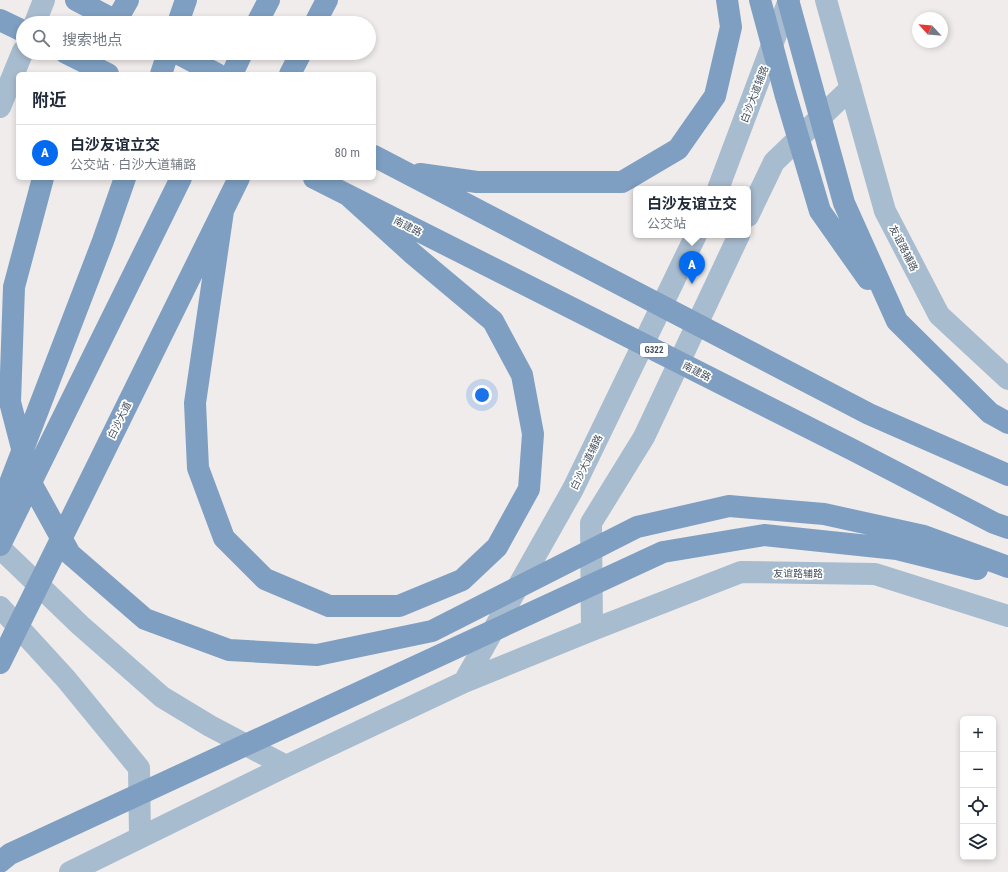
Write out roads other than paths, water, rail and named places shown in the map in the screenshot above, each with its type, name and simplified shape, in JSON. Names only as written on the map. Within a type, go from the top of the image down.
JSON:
[{"type":"highway","points":[[76,0],[107,16]]},
{"type":"highway","points":[[119,16],[128,0]]},
{"type":"highway","points":[[180,16],[186,0]]},
{"type":"highway","points":[[260,16],[268,0]]},
{"type":"highway","points":[[319,16],[327,0]]},
{"type":"highway","points":[[404,171],[477,182],[622,182],[678,149],[715,96],[732,27],[727,0]]},
{"type":"highway","points":[[760,0],[785,93],[820,211],[897,321],[990,413],[1008,423]]},
{"type":"highway","points":[[789,0],[844,203],[897,321]]},
{"type":"highway","points":[[0,20],[16,28]]},
{"type":"highway","points":[[80,60],[104,72]]},
{"type":"highway","points":[[88,72],[94,60]]},
{"type":"highway","points":[[162,72],[166,60]]},
{"type":"highway","points":[[190,60],[213,72]]},
{"type":"highway","points":[[233,72],[239,60]]},
{"type":"highway","points":[[291,72],[297,60]]},
{"type":"highway","points":[[376,157],[870,414],[1008,475]]},
{"type":"highway","points":[[42,180],[14,287],[10,402],[31,483],[70,554],[145,619],[229,650],[317,655],[432,631],[637,527],[730,506],[824,514],[924,536],[1008,567]]},
{"type":"highway","points":[[0,509],[103,241],[124,180]]},
{"type":"highway","points":[[0,546],[180,180]]},
{"type":"highway","name":"白沙大道","points":[[0,663],[238,180]]},
{"type":"highway","name":"南建路","points":[[318,180],[1001,526]]},
{"type":"highway","points":[[223,211],[195,403],[198,468],[224,538],[265,579],[329,606],[399,606],[462,580],[497,546],[529,489],[533,434],[522,375],[493,321],[413,254],[349,196]]},
{"type":"highway","points":[[0,862],[10,854],[663,552],[764,535],[897,549],[1008,576]]},
{"type":"main road","points":[[37,16],[44,0]]},
{"type":"main road","name":"白沙大道辅路","points":[[719,186],[789,0]]},
{"type":"main road","name":"友谊路辅路","points":[[826,0],[885,211],[939,315],[1008,379]]},
{"type":"main road","points":[[0,107],[19,60]]},
{"type":"main road","points":[[751,210],[774,162],[851,88]]},
{"type":"main road","name":"白沙大道辅路","points":[[464,682],[574,489],[695,238]]},
{"type":"main road","points":[[592,630],[591,522],[644,437],[738,238]]},
{"type":"main road","points":[[0,546],[80,626],[162,697],[210,726],[286,766]]},
{"type":"main road","name":"友谊路辅路","points":[[140,837],[464,682],[740,572],[875,574],[1008,616]]},
{"type":"main road","points":[[0,607],[66,679],[139,768],[140,837],[70,872]]},
{"type":"place","name":"白沙友谊立交","points":[[692,284]]}]
